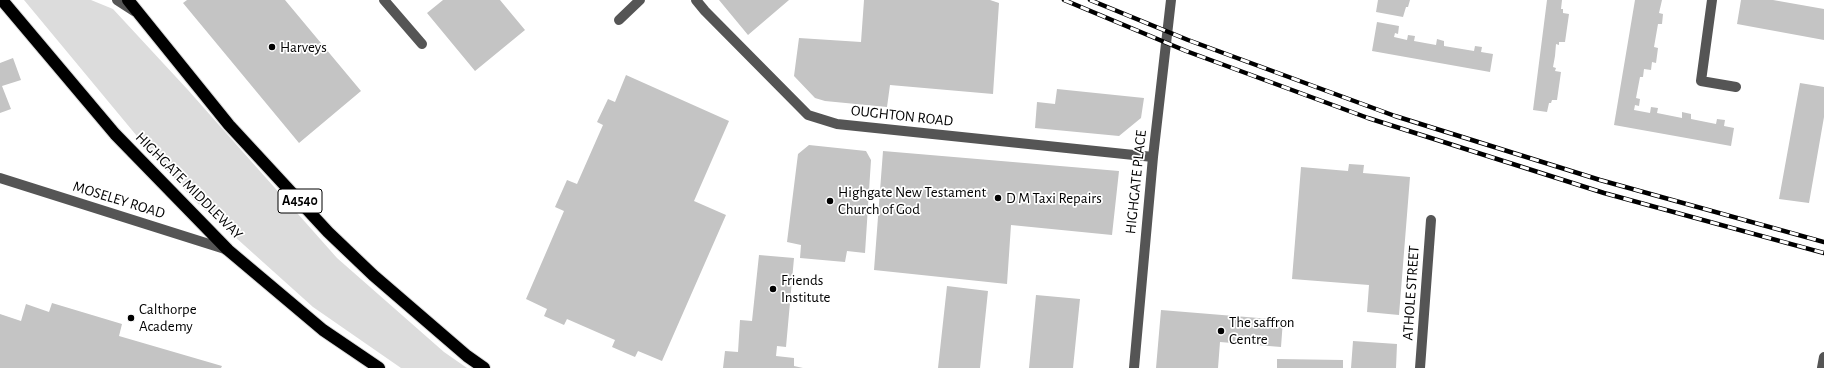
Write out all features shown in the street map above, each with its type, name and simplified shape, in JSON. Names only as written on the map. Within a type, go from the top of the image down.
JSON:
[{"type":"highway","name":"HIGHGATE MIDDLEWAY","points":[[2,0],[115,134],[228,250],[323,330],[379,368]]},
{"type":"highway","name":"A4540","points":[[128,0],[229,125],[328,232],[373,275],[467,356],[484,368]]},
{"type":"street","points":[[117,0],[138,13]]},
{"type":"street","points":[[384,0],[422,44]]},
{"type":"street","points":[[619,20],[640,0]]},
{"type":"street","name":"OUGHTON ROAD","points":[[696,0],[705,11],[808,115],[837,124],[1153,157]]},
{"type":"street","name":"HIGHGATE PLACE","points":[[1134,368],[1153,157],[1170,0]]},
{"type":"street","points":[[1712,0],[1701,81],[1736,87]]},
{"type":"street","name":"MOSELEY ROAD","points":[[0,178],[228,250]]},
{"type":"street","name":"ATHOLE STREET","points":[[1420,368],[1431,220]]},
{"type":"street","points":[[1822,368],[1824,357]]},
{"type":"shaded area","points":[[24,0],[91,0],[113,9],[188,90],[337,258],[444,352],[467,368],[401,368],[313,307],[195,201],[146,147]]},
{"type":"building","name":"Harveys","points":[[187,0],[285,0],[361,91],[299,143],[183,3]]},
{"type":"building","points":[[443,0],[500,0],[525,30],[475,71],[427,13]]},
{"type":"building","points":[[719,0],[789,0],[748,35]]},
{"type":"building","points":[[864,0],[990,0],[999,3],[993,94],[890,85],[887,107],[825,101],[815,98],[794,76],[799,38],[861,42]]},
{"type":"building","points":[[1378,0],[1410,0],[1403,17],[1376,12]]},
{"type":"building","points":[[1547,0],[1562,0],[1561,9],[1563,9],[1563,13],[1569,14],[1565,42],[1559,42],[1559,45],[1556,44],[1553,67],[1556,68],[1555,71],[1561,72],[1557,100],[1552,100],[1551,103],[1549,103],[1547,112],[1533,110]]},
{"type":"building","points":[[1635,0],[1662,0],[1659,13],[1663,14],[1662,24],[1658,24],[1654,47],[1658,48],[1656,63],[1652,62],[1651,70],[1644,69],[1643,77],[1640,77],[1636,98],[1640,99],[1639,106],[1635,105],[1634,110],[1650,113],[1651,107],[1658,108],[1657,113],[1682,118],[1682,112],[1691,114],[1691,119],[1716,124],[1717,119],[1725,120],[1724,126],[1734,128],[1731,146],[1614,125]]},
{"type":"building","points":[[1741,0],[1773,0],[1824,9],[1824,40],[1737,24]]},
{"type":"building","points":[[1377,22],[1399,26],[1398,34],[1395,33],[1394,37],[1407,40],[1408,35],[1415,36],[1414,41],[1436,45],[1437,39],[1444,41],[1444,46],[1474,51],[1475,46],[1482,47],[1481,52],[1493,54],[1490,72],[1372,51]]},
{"type":"building","points":[[13,58],[21,80],[2,86],[11,109],[0,113],[0,63]]},
{"type":"building","points":[[626,75],[729,121],[694,201],[726,215],[662,361],[638,351],[635,357],[612,347],[615,340],[567,319],[564,325],[544,316],[547,309],[526,299],[564,211],[555,207],[567,180],[577,184],[603,125],[597,122],[608,99],[615,102]]},
{"type":"building","points":[[1800,83],[1824,87],[1824,117],[1809,203],[1779,199]]},
{"type":"building","points":[[1057,89],[1144,98],[1141,118],[1119,136],[1035,128],[1037,102],[1055,104]]},
{"type":"building","name":"Highgate New Testament Church of God","points":[[809,145],[866,151],[871,160],[865,253],[847,251],[845,262],[800,258],[801,245],[787,242],[798,154]]},
{"type":"building","name":"D M Taxi Repairs","points":[[883,151],[1119,171],[1112,235],[1011,225],[1007,284],[874,270]]},
{"type":"building","points":[[1349,164],[1364,165],[1363,173],[1410,177],[1399,315],[1367,312],[1369,285],[1292,279],[1301,167],[1348,171]]},
{"type":"building","name":"Friends Institute","points":[[759,255],[794,258],[786,347],[777,346],[776,356],[794,358],[794,366],[803,368],[723,368],[725,351],[738,352],[740,320],[752,321]]},
{"type":"building","points":[[947,286],[988,291],[980,368],[938,368]]},
{"type":"building","points":[[1036,295],[1080,299],[1073,368],[1029,368]]},
{"type":"building","points":[[52,303],[122,324],[119,336],[222,366],[221,368],[0,368],[0,314],[21,321],[26,304],[49,312]]},
{"type":"building","name":"The saffron Centre","points":[[1161,310],[1283,320],[1281,347],[1220,342],[1218,368],[1156,368]]},
{"type":"building","points":[[1353,341],[1397,344],[1396,368],[1351,368]]},
{"type":"building","points":[[1277,359],[1343,360],[1343,368],[1277,368]]},
{"type":"railway","points":[[1064,0],[1186,51],[1368,118],[1604,193],[1824,253]]},
{"type":"railway","points":[[1090,0],[1188,40],[1395,116],[1600,180],[1824,242]]},
{"type":"place","name":"Harveys","points":[[272,47]]},
{"type":"place","name":"D M Taxi Repairs","points":[[998,198]]},
{"type":"place","name":"Highgate New Testament Church of God","points":[[830,201]]},
{"type":"place","name":"Friends Institute","points":[[773,289]]},
{"type":"place","name":"Calthorpe Academy","points":[[131,318]]},
{"type":"place","name":"The saffron Centre","points":[[1221,331]]}]
